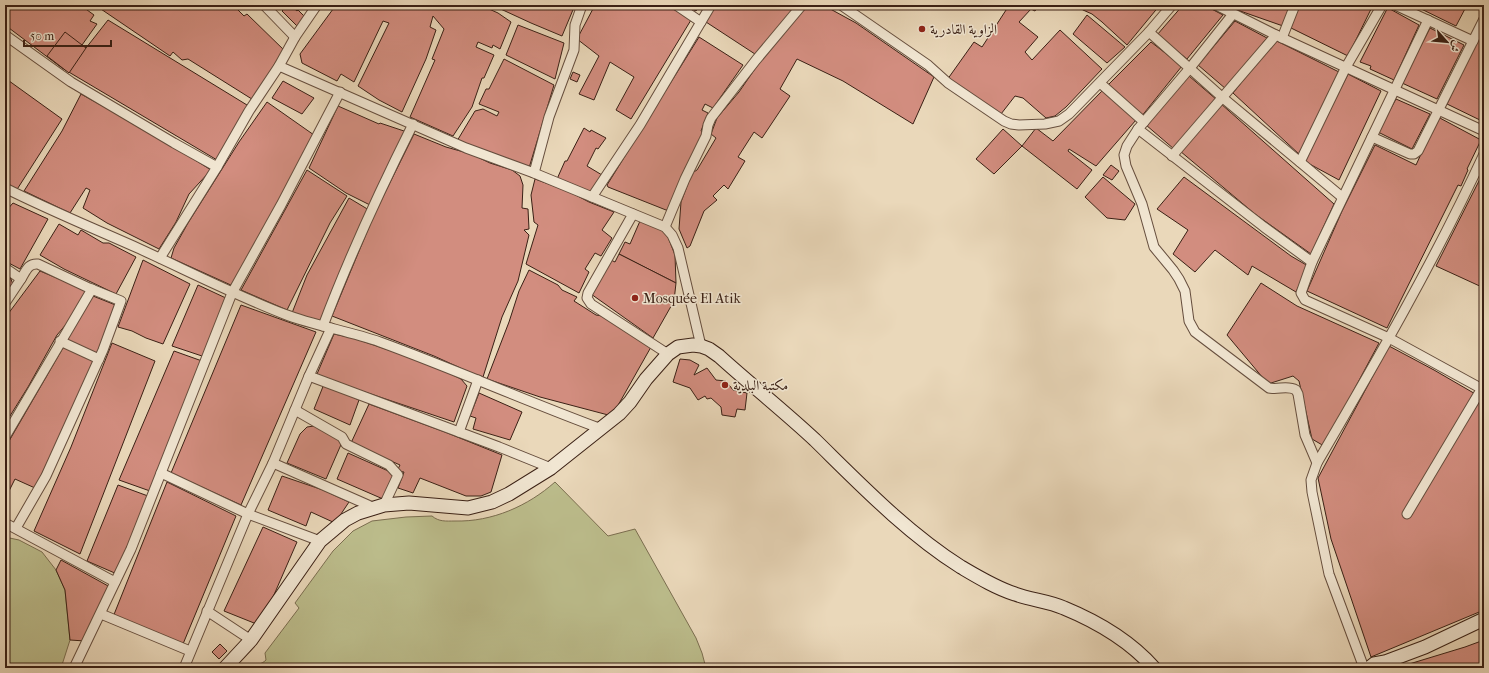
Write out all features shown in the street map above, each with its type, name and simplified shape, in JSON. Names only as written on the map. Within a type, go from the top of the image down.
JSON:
[{"type":"street","points":[[264,5],[295,37]]},
{"type":"street","points":[[160,258],[249,111],[279,66],[295,37],[317,5]]},
{"type":"street","points":[[534,173],[549,117],[574,50],[575,24],[582,5]]},
{"type":"street","points":[[676,5],[701,22]]},
{"type":"street","points":[[592,197],[640,125],[711,5]]},
{"type":"street","points":[[665,227],[685,179],[706,136],[711,118],[756,60],[802,5]]},
{"type":"street","points":[[841,5],[928,65],[948,83],[994,115],[1011,124],[1032,125],[1059,121],[1070,114],[1149,32],[1172,5]]},
{"type":"street","points":[[1216,5],[1279,36],[1484,131]]},
{"type":"street","points":[[1172,156],[1279,36],[1295,5]]},
{"type":"street","points":[[1300,162],[1346,67],[1382,5]]},
{"type":"street","points":[[1395,5],[1473,41]]},
{"type":"street","points":[[1233,14],[1190,68],[1141,125],[1127,146],[1124,155],[1126,166],[1142,204],[1154,247],[1173,270],[1185,291],[1187,311],[1195,332],[1269,388],[1280,389],[1286,387],[1296,390],[1305,435],[1317,463]]},
{"type":"street","points":[[1372,137],[1410,154],[1414,154],[1418,151],[1484,19]]},
{"type":"street","points":[[1407,514],[1483,389],[1389,338],[1305,300],[1302,297],[1302,289],[1312,262],[1342,197],[1428,20]]},
{"type":"street","points":[[1149,32],[1223,98],[1342,197]]},
{"type":"street","points":[[5,36],[71,82],[216,167]]},
{"type":"street","points":[[279,66],[466,148],[534,173],[665,227],[672,235],[678,248],[701,346]]},
{"type":"street","points":[[1100,83],[1172,156],[1312,262]]},
{"type":"street","points":[[74,668],[131,549],[232,293],[284,199],[340,92]]},
{"type":"street","points":[[184,668],[248,514],[272,463],[309,376],[327,327],[339,284],[385,180],[413,124]]},
{"type":"street","points":[[1364,668],[1329,574],[1311,480],[1317,463],[1389,338],[1464,196],[1484,154]]},
{"type":"street","points":[[6,191],[160,258],[232,293],[299,319],[353,333],[379,342],[478,380],[546,409],[599,428]]},
{"type":"street","points":[[633,214],[588,293],[587,298],[591,304],[668,354]]},
{"type":"street","points":[[5,303],[31,264],[38,264],[121,301],[99,359],[46,476],[16,528]]},
{"type":"street","points":[[5,268],[21,278]]},
{"type":"street","points":[[5,437],[60,341],[92,289]]},
{"type":"street","points":[[60,341],[99,359]]},
{"type":"street","points":[[225,668],[251,640],[320,541],[346,520],[358,513],[380,506],[409,503],[468,508],[492,502],[509,494],[551,468],[618,414],[668,354],[678,347],[685,345],[701,346],[709,349],[719,356],[777,406],[874,498],[926,543],[962,567],[997,587],[1015,595],[1064,607],[1108,630],[1129,644],[1154,668]]},
{"type":"street","points":[[309,376],[460,432],[551,468]]},
{"type":"street","points":[[460,432],[478,380]]},
{"type":"street","points":[[295,410],[342,436],[346,444],[392,468],[398,475],[380,506]]},
{"type":"street","points":[[272,463],[380,506]]},
{"type":"street","points":[[161,474],[248,514],[320,541]]},
{"type":"street","points":[[6,524],[115,582]]},
{"type":"street","points":[[207,611],[251,640]]},
{"type":"street","points":[[101,614],[190,652]]},
{"type":"street","points":[[1369,668],[1374,664],[1384,662],[1425,647],[1484,618]]},
{"type":"green space","points":[[555,482],[608,536],[635,529],[696,638],[706,668],[251,668],[266,660],[265,653],[299,608],[295,603],[333,551],[353,531],[372,521],[406,517],[432,516],[446,521],[469,521],[482,519],[509,511],[521,505],[544,491]]},
{"type":"green space","points":[[5,537],[19,540],[42,552],[56,570],[65,590],[70,640],[61,668],[5,668]]},
{"type":"building","points":[[5,5],[85,5],[83,7],[94,15],[90,21],[97,24],[82,45],[86,48],[108,20],[247,105],[249,110],[217,160],[62,68],[5,25]]},
{"type":"building","points":[[95,5],[233,5],[244,16],[247,14],[286,52],[255,101],[188,59],[182,60],[173,52],[170,56]]},
{"type":"building","points":[[288,5],[297,11],[298,10],[306,18],[298,27],[282,11]]},
{"type":"building","points":[[336,5],[480,5],[498,13],[511,22],[500,49],[493,45],[492,48],[478,42],[476,47],[494,55],[484,78],[482,78],[472,107],[453,136],[410,117],[435,60],[432,59],[444,29],[433,16],[430,27],[436,30],[426,59],[402,112],[379,100],[358,86],[389,23],[383,21],[354,82],[341,74],[337,81],[302,63],[300,54]]},
{"type":"building","points":[[492,5],[575,5],[562,36]]},
{"type":"building","points":[[595,5],[670,5],[691,20],[631,119],[616,110],[634,77],[610,62],[594,100],[579,94],[599,56],[577,39]]},
{"type":"building","points":[[685,5],[700,5],[696,11]]},
{"type":"building","points":[[715,5],[799,5],[758,56],[706,22]]},
{"type":"building","points":[[805,5],[823,5],[856,23],[934,77],[913,124],[843,81],[797,59],[780,89],[790,96],[762,138],[754,132],[738,157],[745,161],[728,189],[724,185],[713,196],[717,200],[704,211],[690,246],[687,248],[679,229],[681,202],[692,173],[697,170],[716,138],[711,134],[717,118],[739,92],[759,63]]},
{"type":"building","points":[[1004,5],[1039,5],[1035,11],[1031,9],[1019,22],[1038,37],[1025,52],[1032,60],[1060,30],[1102,69],[1066,107],[1055,116],[1046,118],[1023,98],[1015,96],[1001,114],[947,80],[974,42],[982,47],[1008,7]]},
{"type":"building","points":[[1076,5],[1160,5],[1127,45],[1092,14]]},
{"type":"building","points":[[1183,5],[1204,5],[1223,15],[1187,59],[1157,35]]},
{"type":"building","points":[[1223,5],[1291,5],[1283,26]]},
{"type":"building","points":[[1299,5],[1373,5],[1348,56],[1289,27]]},
{"type":"building","points":[[1413,5],[1467,5],[1456,26]]},
{"type":"building","points":[[1387,9],[1390,9],[1419,25],[1394,80],[1370,69],[1371,66],[1360,62]]},
{"type":"building","points":[[1087,15],[1125,47],[1107,63],[1073,34]]},
{"type":"building","points":[[1235,21],[1267,38],[1226,89],[1198,65]]},
{"type":"building","points":[[518,25],[564,43],[555,79],[506,55]]},
{"type":"building","points":[[1430,28],[1464,45],[1437,99],[1402,83]]},
{"type":"building","points":[[65,32],[86,48],[69,73],[47,56]]},
{"type":"building","points":[[699,37],[743,65],[713,108],[705,104],[702,110],[708,113],[701,131],[705,134],[690,163],[686,166],[676,191],[671,209],[666,210],[608,187],[607,185]]},
{"type":"building","points":[[1275,40],[1339,72],[1300,155],[1233,93]]},
{"type":"building","points":[[1477,40],[1484,42],[1484,122],[1447,104]]},
{"type":"building","points":[[1151,42],[1182,66],[1141,117],[1106,87]]},
{"type":"building","points":[[504,59],[554,85],[529,168],[457,141],[475,111],[483,109],[497,116],[499,112],[479,104],[486,89],[489,89]]},
{"type":"building","points":[[573,72],[580,75],[577,82],[570,79]]},
{"type":"building","points":[[1348,74],[1381,91],[1339,180],[1304,161]]},
{"type":"building","points":[[1189,76],[1217,100],[1174,149],[1146,125]]},
{"type":"building","points":[[5,78],[62,119],[16,191],[5,185]]},
{"type":"building","points":[[283,81],[314,98],[302,114],[272,98]]},
{"type":"building","points":[[1102,91],[1136,120],[1096,166],[1069,149],[1068,151],[1092,170],[1077,189],[1022,146],[1036,128],[1053,141]]},
{"type":"building","points":[[81,94],[162,139],[211,170],[189,194],[176,222],[159,249],[107,223],[83,208],[90,190],[86,188],[70,213],[24,191],[62,131]]},
{"type":"building","points":[[1396,99],[1430,114],[1412,149],[1378,132]]},
{"type":"building","points":[[267,102],[314,135],[233,286],[171,258],[174,248],[188,223],[239,142]]},
{"type":"building","points":[[1220,103],[1334,204],[1311,254],[1255,214],[1180,151]]},
{"type":"building","points":[[338,106],[379,124],[380,123],[407,132],[370,205],[346,193],[309,168]]},
{"type":"building","points":[[1438,117],[1481,140],[1467,169],[1468,170],[1461,186],[1458,185],[1387,328],[1307,291],[1342,211],[1375,145],[1416,165]]},
{"type":"building","points":[[584,128],[606,138],[598,149],[596,148],[587,166],[602,175],[590,195],[557,179],[565,161],[567,161]]},
{"type":"building","points":[[1003,129],[1022,146],[994,174],[976,159]]},
{"type":"building","points":[[414,134],[512,170],[520,176],[523,185],[522,208],[528,209],[529,229],[524,230],[529,235],[518,281],[502,317],[483,377],[332,316],[374,215]]},
{"type":"building","points":[[1111,165],[1119,171],[1112,180],[1103,175]]},
{"type":"building","points":[[307,170],[347,196],[330,223],[287,310],[241,290]]},
{"type":"building","points":[[1484,171],[1484,288],[1436,266]]},
{"type":"building","points":[[1103,177],[1135,204],[1125,220],[1107,218],[1085,197]]},
{"type":"building","points":[[1184,177],[1291,256],[1308,266],[1296,292],[1252,266],[1248,275],[1215,250],[1195,272],[1173,254],[1188,230],[1157,209]]},
{"type":"building","points":[[535,179],[568,191],[589,202],[614,212],[602,230],[612,238],[601,256],[595,253],[585,269],[589,272],[579,293],[526,264],[538,225],[534,222],[531,195]]},
{"type":"building","points":[[349,198],[369,210],[321,323],[292,313],[307,275]]},
{"type":"building","points":[[13,203],[48,219],[20,269],[5,261],[5,212]]},
{"type":"building","points":[[640,221],[666,232],[675,255],[676,283],[619,254],[625,242],[630,244]]},
{"type":"building","points":[[59,224],[78,235],[81,230],[103,243],[109,243],[136,257],[116,294],[64,269],[40,255]]},
{"type":"building","name":"Mosquée El Atik","points":[[619,254],[676,283],[674,301],[653,338],[591,294],[611,260],[615,262]]},
{"type":"building","points":[[143,260],[190,284],[163,344],[132,331],[118,327]]},
{"type":"building","points":[[529,270],[558,285],[562,290],[577,297],[574,301],[596,315],[609,317],[651,347],[612,416],[540,397],[487,379],[519,291]]},
{"type":"building","points":[[40,271],[88,291],[68,322],[57,335],[5,424],[5,318]]},
{"type":"building","points":[[5,275],[11,279],[13,285],[5,297]]},
{"type":"building","points":[[1261,283],[1297,306],[1379,343],[1324,446],[1312,439],[1299,381],[1293,376],[1268,384],[1227,335]]},
{"type":"building","points":[[198,285],[228,299],[205,357],[172,346]]},
{"type":"building","points":[[93,296],[118,306],[97,354],[65,341]]},
{"type":"building","points":[[241,305],[316,332],[241,505],[171,473]]},
{"type":"building","points":[[334,334],[353,338],[433,365],[461,379],[467,386],[454,422],[338,383],[317,374]]},
{"type":"building","points":[[112,343],[155,361],[80,554],[34,531],[71,447]]},
{"type":"building","points":[[64,346],[96,361],[35,488],[15,479],[5,499],[5,448]]},
{"type":"building","points":[[1389,346],[1484,399],[1484,610],[1371,657],[1331,539],[1318,478]]},
{"type":"building","points":[[174,351],[202,361],[150,491],[119,480]]},
{"type":"building","points":[[680,359],[690,360],[699,365],[694,375],[707,368],[716,380],[726,381],[733,390],[747,393],[745,410],[737,409],[735,417],[722,415],[721,407],[711,398],[707,399],[705,396],[698,400],[690,388],[673,382]]},
{"type":"building","points":[[324,384],[359,400],[350,425],[314,409]]},
{"type":"building","points":[[479,393],[522,412],[510,440],[473,429],[476,418],[470,416]]},
{"type":"building","points":[[369,404],[502,455],[491,492],[481,496],[466,496],[420,478],[413,493],[398,488],[404,472],[397,471],[400,465],[351,443]]},
{"type":"building","points":[[314,426],[343,440],[326,479],[287,463],[300,434],[307,427]]},
{"type":"building","points":[[348,453],[395,474],[383,499],[337,479]]},
{"type":"building","points":[[282,476],[323,490],[349,502],[335,523],[311,512],[306,526],[268,510]]},
{"type":"building","points":[[167,482],[236,516],[183,644],[113,617]]},
{"type":"building","points":[[118,485],[148,496],[117,574],[87,561]]},
{"type":"building","points":[[263,527],[297,542],[263,620],[254,623],[224,611]]},
{"type":"building","points":[[61,560],[110,587],[85,641],[70,640],[65,590],[56,570]]},
{"type":"building","points":[[1484,640],[1484,668],[1396,668],[1465,647]]},
{"type":"building","points":[[220,644],[227,651],[219,659],[212,652]]},
{"type":"place","name":"الزاوية القادرية","points":[[922,29]]},
{"type":"place","name":"Mosquée El Atik","points":[[635,298]]},
{"type":"place","name":"مكتبة البلدية","points":[[725,385]]}]
